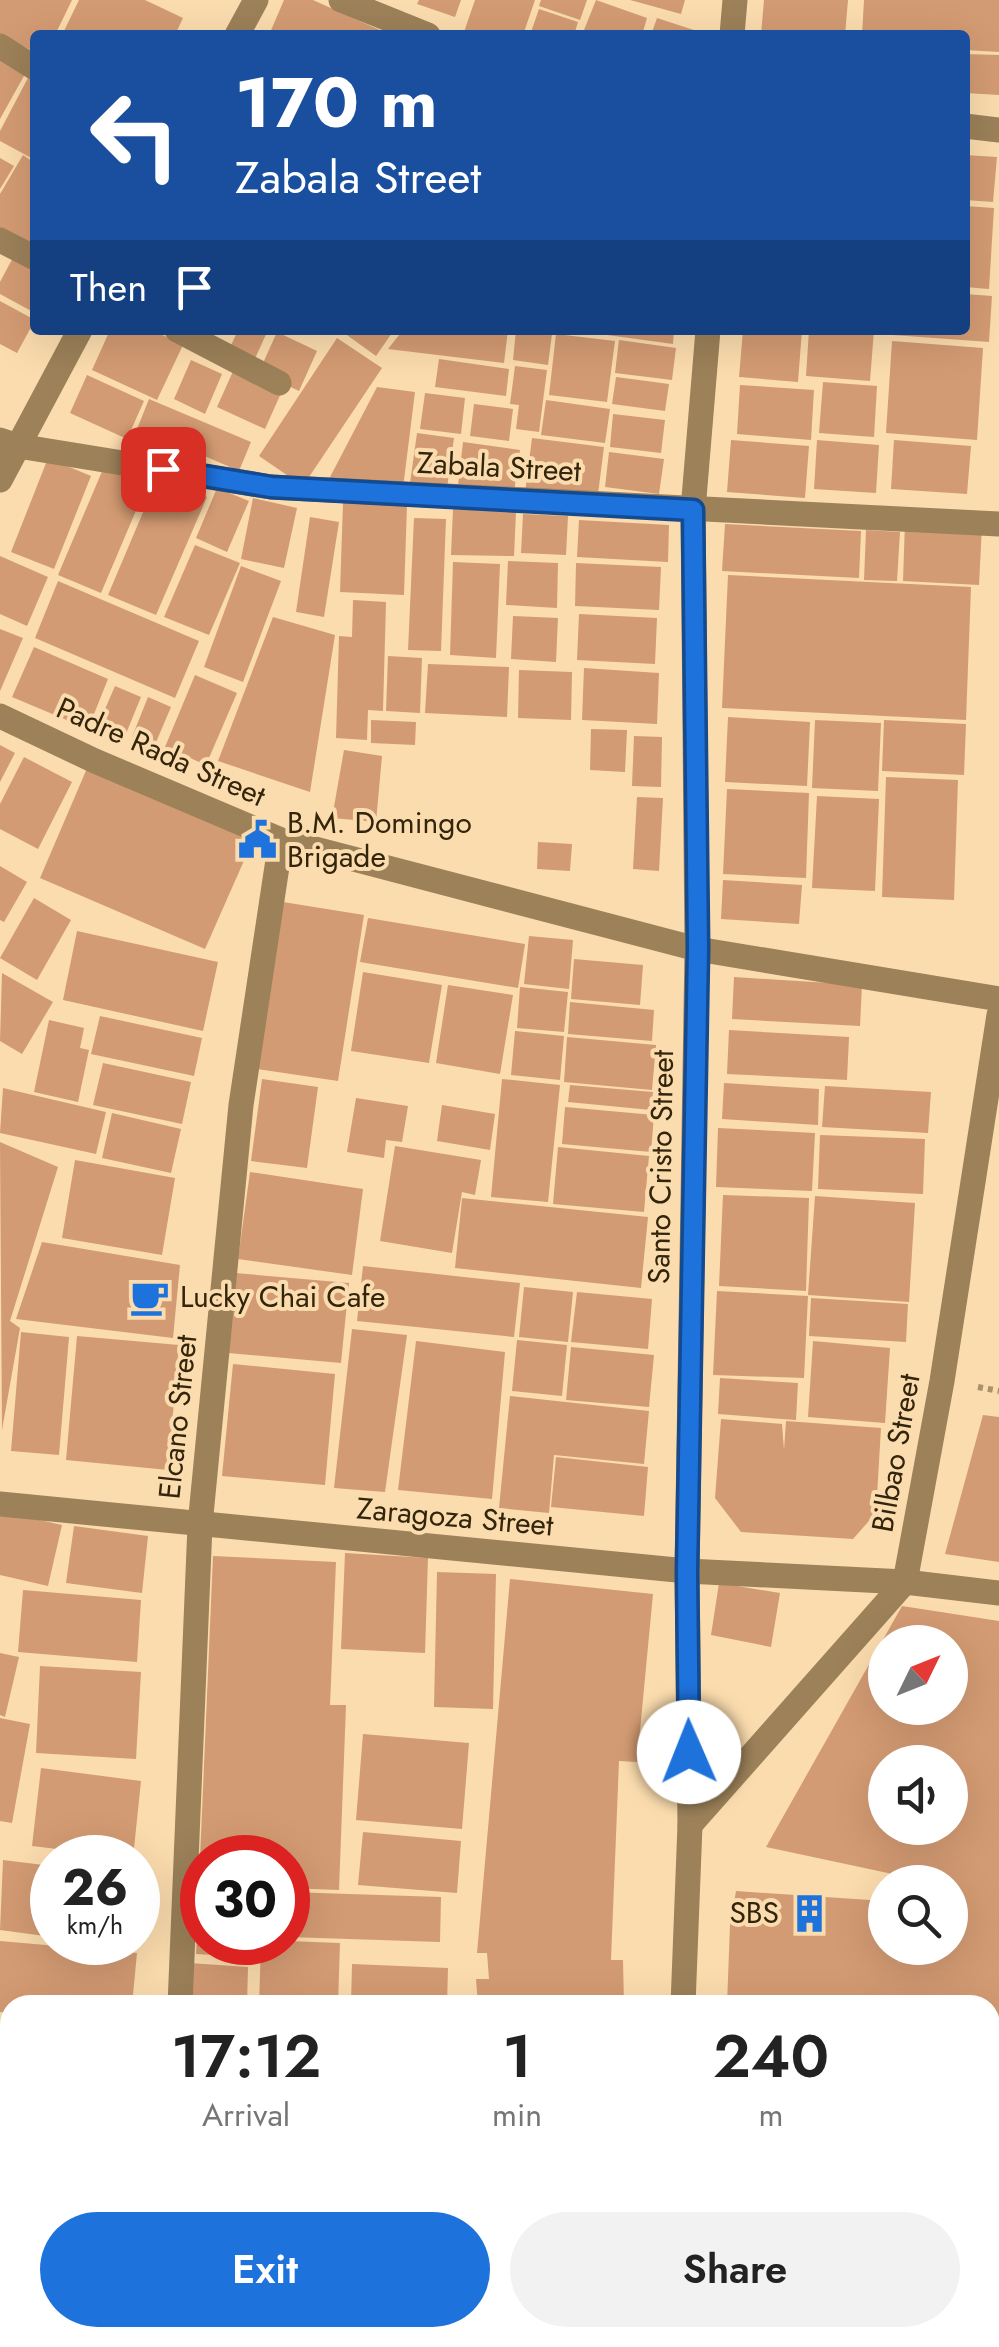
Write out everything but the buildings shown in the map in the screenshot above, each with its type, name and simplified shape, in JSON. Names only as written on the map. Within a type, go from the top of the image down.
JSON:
[{"type":"street","points":[[240,30],[256,0]]},
{"type":"street","points":[[341,0],[416,30]]},
{"type":"street","points":[[732,30],[735,0]]},
{"type":"street","points":[[0,46],[30,65]]},
{"type":"street","points":[[970,127],[999,130]]},
{"type":"street","points":[[0,240],[30,255]]},
{"type":"street","points":[[0,480],[9,443],[77,335]]},
{"type":"street","points":[[187,335],[279,383]]},
{"type":"street","name":"Santo Cristo Street","points":[[682,1995],[690,1824],[687,1572],[698,948],[693,510],[708,335]]},
{"type":"street","name":"Zabala Street","points":[[9,443],[271,487],[999,524]]},
{"type":"street","name":"Padre Rada Street","points":[[0,716],[280,840],[698,948],[999,1000]]},
{"type":"street","name":"Elcano Street","points":[[180,1995],[200,1525],[241,1105],[280,840]]},
{"type":"street","name":"Bilbao Street","points":[[905,1582],[942,1381],[999,1015]]},
{"type":"street","name":"Zaragoza Street","points":[[0,1504],[687,1572],[905,1582],[999,1593]]},
{"type":"street","points":[[690,1824],[905,1582]]},
{"type":"place","name":"B.M. Domingo Brigade","points":[[257,840]]},
{"type":"place","name":"Lucky Chai Cafe","points":[[150,1297]]},
{"type":"place","name":"SBS","points":[[809,1913]]},
{"type":"route","points":[[163,469],[271,487],[693,510],[698,948],[687,1572],[689,1752]]}]
